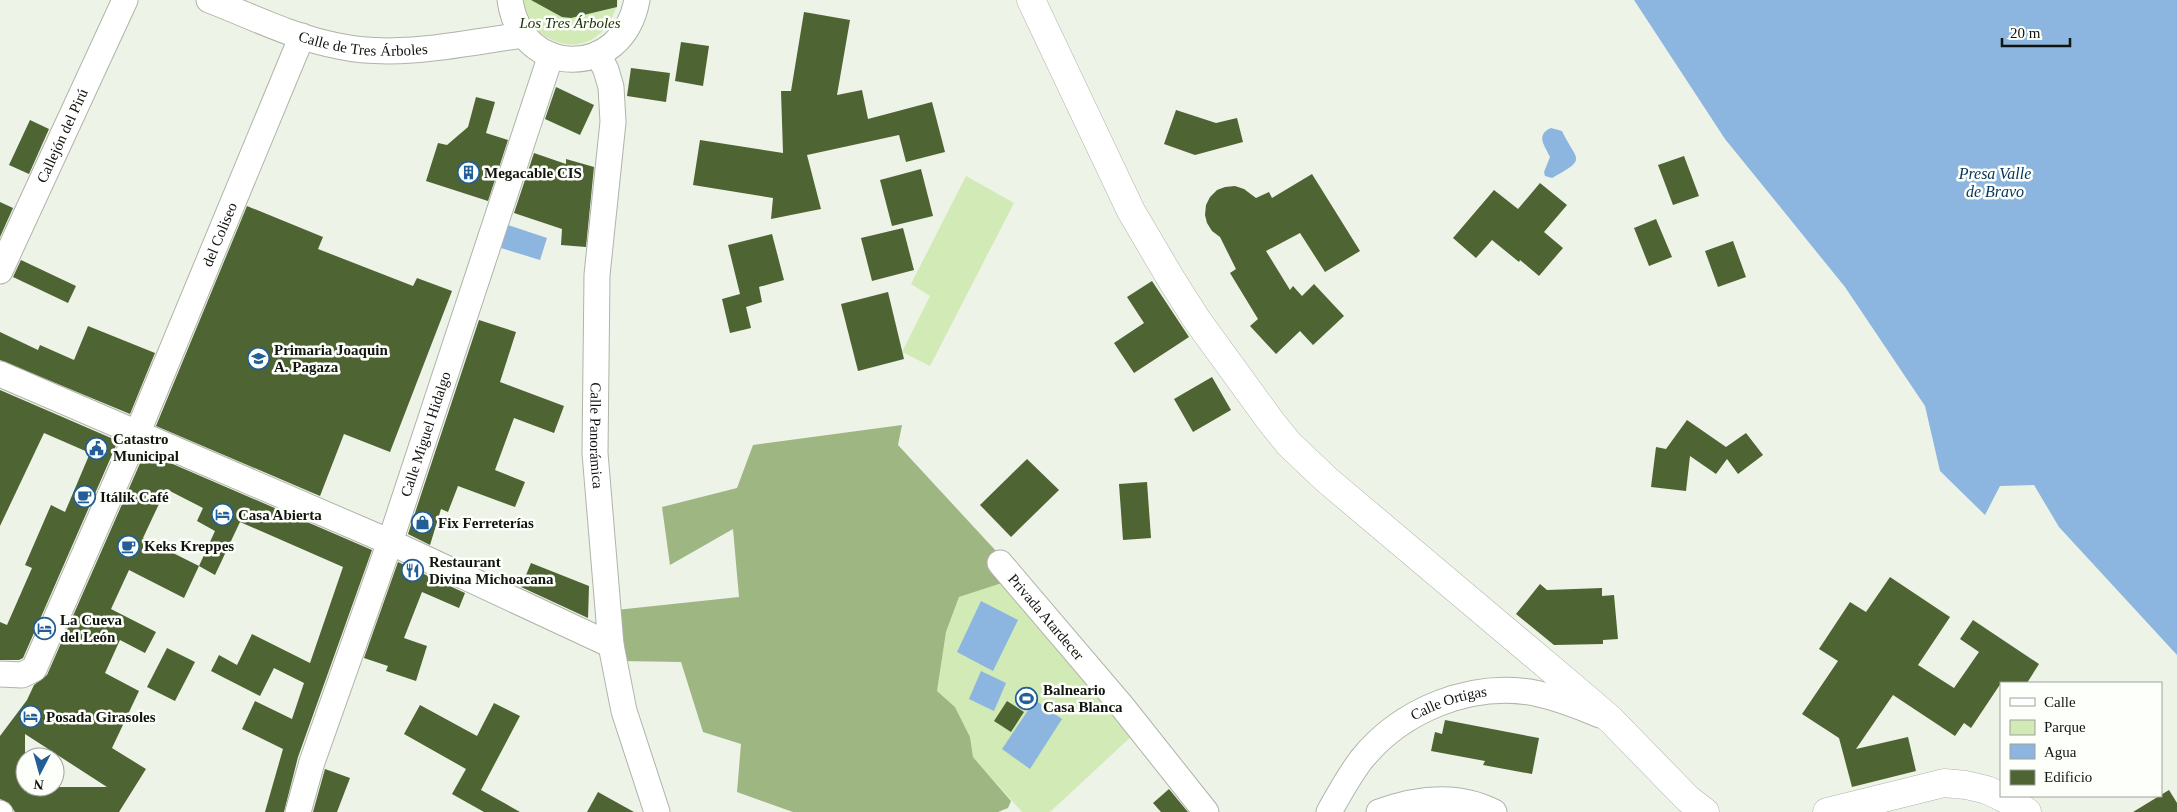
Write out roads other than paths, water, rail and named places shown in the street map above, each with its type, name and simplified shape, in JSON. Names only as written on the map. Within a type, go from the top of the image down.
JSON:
[{"type":"main road","points":[[1031,0],[1141,228],[1197,320],[1279,432],[1327,480],[1610,719],[1688,799],[1705,812]]},
{"type":"main road","points":[[1827,812],[1944,783],[1966,785],[1987,790],[2000,796]]},
{"type":"main road","points":[[2002,797],[2027,812]]},
{"type":"street","name":"Callejón del Pirú","points":[[0,271],[125,0]]},
{"type":"street","name":"Calle de Tres Árboles","points":[[209,0],[302,36],[339,47],[400,50],[430,48],[524,35]]},
{"type":"street","points":[[510,0],[511,11],[524,35],[536,47],[551,55],[574,59],[598,54],[614,46],[626,32],[634,16],[637,0]]},
{"type":"street","name":"del Coliseo","points":[[0,674],[22,675],[34,669],[137,434],[302,36]]},
{"type":"street","name":"Calle Panorámica","points":[[598,54],[606,70],[611,87],[613,105],[612,139],[597,275],[596,444],[611,646],[624,711],[657,812]]},
{"type":"street","name":"Calle Miguel Hidalgo","points":[[298,812],[312,762],[390,542],[551,55]]},
{"type":"street","points":[[0,374],[390,542],[591,634],[611,646]]},
{"type":"street","name":"Privada Atardecer","points":[[1000,563],[1121,705],[1206,812]]},
{"type":"street","name":"Calle Ortigas","points":[[1329,812],[1347,780],[1380,741],[1399,725],[1420,712],[1442,702],[1488,691],[1535,693],[1573,704],[1610,719]]},
{"type":"street","points":[[1379,812],[1403,803],[1436,799],[1468,803],[1494,812]]},
{"type":"street","points":[[0,810],[4,812]]},
{"type":"water","name":"Presa Valle de Bravo","points":[[1634,0],[2177,0],[2177,655],[2059,527],[2034,485],[2000,486],[1985,515],[1940,471],[1925,406],[1845,287],[1725,139]]},
{"type":"water","points":[[1551,128],[1562,131],[1576,158],[1571,166],[1552,178],[1545,176],[1544,172],[1550,157],[1542,137]]},
{"type":"water","points":[[508,225],[547,238],[540,260],[501,248]]},
{"type":"water","points":[[981,601],[1018,620],[993,671],[957,652]]},
{"type":"water","points":[[981,671],[1006,683],[994,711],[969,699]]},
{"type":"water","points":[[1035,700],[1062,719],[1030,769],[1002,749]]},
{"type":"place","name":"Megacable CIS","points":[[468,173]]},
{"type":"place","name":"Primaria Joaquin A. Pagaza","points":[[258,359]]},
{"type":"place","name":"Catastro Municipal","points":[[97,448]]},
{"type":"place","name":"Itálik Café","points":[[84,497]]},
{"type":"place","name":"Casa Abierta","points":[[222,515]]},
{"type":"place","name":"Fix Ferreterías","points":[[422,523]]},
{"type":"place","name":"Keks Kreppes","points":[[128,546]]},
{"type":"place","name":"Restaurant Divina Michoacana","points":[[413,571]]},
{"type":"place","name":"La Cueva del León","points":[[44,629]]},
{"type":"place","name":"Balneario Casa Blanca","points":[[1027,699]]},
{"type":"place","name":"Posada Girasoles","points":[[30,717]]},
{"type":"park label","name":"Los Tres Árboles","points":[[570,23]]}]
